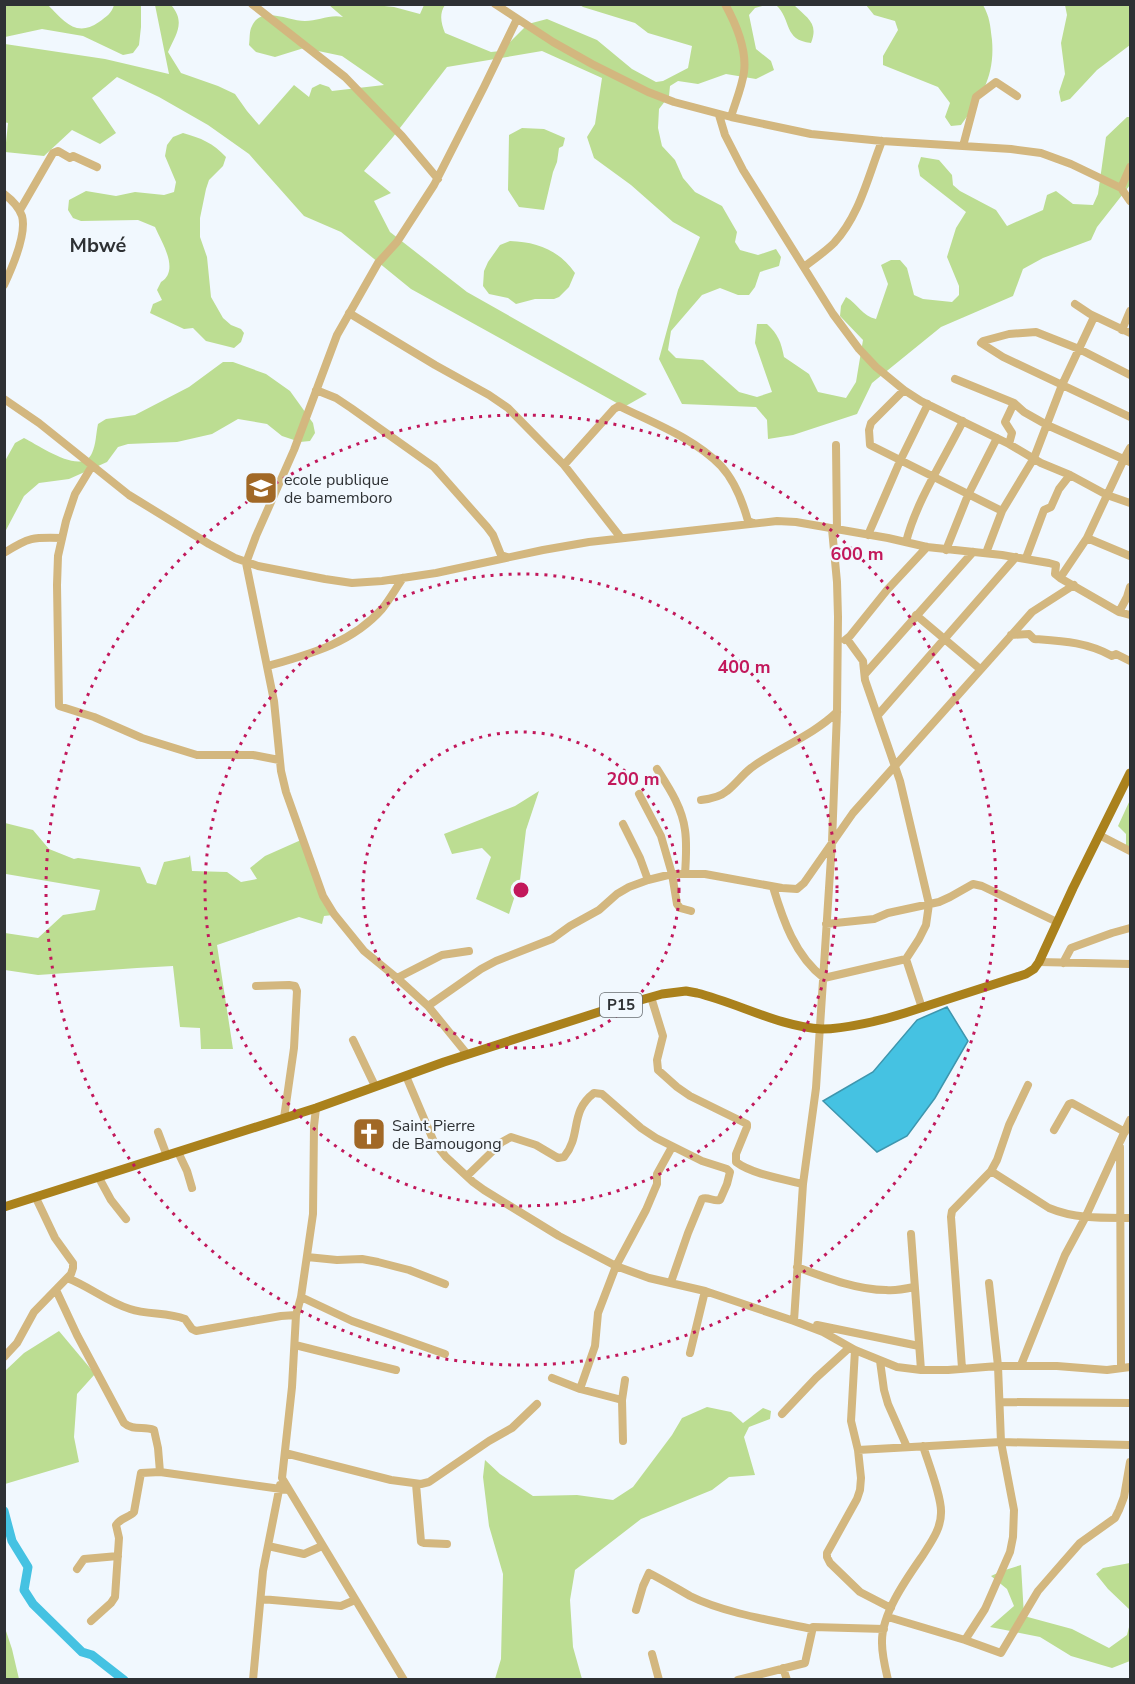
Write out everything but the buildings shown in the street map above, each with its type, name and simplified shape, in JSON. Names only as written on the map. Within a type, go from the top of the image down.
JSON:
[{"type":"main road","points":[[1039,962],[1131,773]]},
{"type":"main road","name":"P15","points":[[4,1208],[316,1108],[467,1054],[651,997],[680,991],[697,993],[780,1020],[821,1029],[885,1019],[922,1008],[1026,974],[1039,962]]},
{"type":"street","points":[[252,4],[345,77],[402,136],[438,178]]},
{"type":"street","points":[[495,4],[585,60],[648,92],[674,102],[719,115],[812,134],[1041,153],[1071,164],[1122,188],[1131,201]]},
{"type":"street","points":[[725,4],[739,34],[744,65],[731,117]]},
{"type":"street","points":[[467,1054],[428,1006],[364,951],[334,914],[323,896],[286,792],[279,760],[274,701],[268,666],[246,563],[294,450],[333,344],[378,263],[397,242],[438,178],[517,19]]},
{"type":"street","points":[[963,146],[976,97],[996,82],[1017,96]]},
{"type":"street","points":[[719,115],[723,130],[740,165],[833,314],[859,349],[876,367],[904,390],[928,404],[1009,444],[1041,463],[1107,495],[1131,503]]},
{"type":"street","points":[[804,267],[834,243],[851,218],[862,198],[882,141]]},
{"type":"street","points":[[20,210],[53,153],[58,152],[70,158],[73,156],[97,167]]},
{"type":"street","points":[[1122,188],[1131,167]]},
{"type":"street","points":[[4,194],[20,210],[23,224],[10,272],[4,285]]},
{"type":"street","points":[[1075,304],[1094,317],[1131,333]]},
{"type":"street","points":[[1122,330],[1131,311]]},
{"type":"street","points":[[349,313],[410,351],[502,403],[564,465],[621,538]]},
{"type":"street","points":[[986,553],[1002,512],[1034,458],[1062,385],[1094,317]]},
{"type":"street","points":[[1131,375],[1079,349],[1032,331],[1009,334],[982,342],[982,345],[1003,357],[1131,417]]},
{"type":"street","points":[[956,379],[1014,404],[1047,425],[1127,460]]},
{"type":"street","points":[[316,390],[336,398],[434,467],[493,534],[501,555],[507,557]]},
{"type":"street","points":[[904,390],[874,419],[869,430],[870,445],[1002,512]]},
{"type":"street","points":[[4,399],[39,423],[121,490],[143,505],[218,549],[246,563],[273,570],[352,583],[369,582],[465,567],[564,546],[783,521],[927,547],[1026,558],[1056,565],[1055,574],[1060,578],[1119,612],[1131,615]]},
{"type":"street","points":[[868,535],[928,404]]},
{"type":"street","points":[[1009,444],[1012,433],[1005,422],[1014,404]]},
{"type":"street","points":[[564,465],[618,405],[683,438],[717,462],[735,489],[748,521],[753,523]]},
{"type":"street","points":[[906,542],[933,477],[963,421]]},
{"type":"street","points":[[946,550],[968,495],[997,438]]},
{"type":"street","points":[[794,1321],[803,1184],[815,1103],[821,1029],[832,842],[837,712],[836,445]]},
{"type":"street","points":[[1060,578],[1087,538],[1131,448]]},
{"type":"street","points":[[92,466],[75,494],[58,556],[59,706],[94,717],[141,738],[197,755],[253,755],[279,760]]},
{"type":"street","points":[[1026,558],[1044,510],[1051,507],[1059,489],[1070,476]]},
{"type":"street","points":[[4,553],[28,539],[62,538]]},
{"type":"street","points":[[1087,538],[1131,556]]},
{"type":"street","points":[[837,644],[847,639],[886,590],[927,547]]},
{"type":"street","points":[[864,675],[973,552]]},
{"type":"street","points":[[878,715],[1016,557]]},
{"type":"street","points":[[268,666],[320,651],[356,631],[383,607],[403,578]]},
{"type":"street","points":[[428,1006],[481,969],[552,939],[599,910],[617,894],[648,880],[672,874],[714,875],[772,887],[790,889],[799,887],[809,877],[853,813],[980,669],[1032,612],[1074,585]]},
{"type":"street","points":[[1119,612],[1131,587]]},
{"type":"street","points":[[916,615],[980,669]]},
{"type":"street","points":[[1011,635],[1029,634],[1034,639],[1061,640],[1082,644],[1131,661]]},
{"type":"street","points":[[772,887],[801,955],[811,969],[824,978],[906,959],[926,925],[929,904],[896,766],[864,675],[863,661],[847,639]]},
{"type":"street","points":[[701,800],[714,798],[727,792],[748,770],[803,737],[837,712]]},
{"type":"street","points":[[657,769],[681,815],[685,831],[685,874]]},
{"type":"street","points":[[639,794],[657,828],[672,874],[678,906],[691,911]]},
{"type":"street","points":[[623,824],[648,880]]},
{"type":"street","points":[[1099,835],[1131,851]]},
{"type":"street","points":[[826,924],[873,919],[888,913],[945,900],[968,885],[977,884],[1057,922]]},
{"type":"street","points":[[1063,963],[1071,948],[1131,928]]},
{"type":"street","points":[[397,978],[442,955],[469,951]]},
{"type":"street","points":[[906,959],[922,1008]]},
{"type":"street","points":[[1039,962],[1131,964]]},
{"type":"street","points":[[256,986],[289,985],[295,986],[297,992],[294,1048],[284,1118]]},
{"type":"street","points":[[651,997],[663,1036],[657,1060],[658,1070],[690,1096],[747,1124],[736,1154],[738,1164],[803,1184]]},
{"type":"street","points":[[353,1040],[375,1086]]},
{"type":"street","points":[[406,1076],[434,1142],[446,1157],[484,1190],[559,1236],[616,1266],[649,1278],[705,1291],[794,1321],[823,1332],[852,1349],[897,1367],[921,1370],[1021,1365],[1107,1370],[1131,1367]]},
{"type":"street","points":[[962,1368],[952,1211],[991,1171],[1028,1085]]},
{"type":"street","points":[[467,1176],[502,1142],[511,1137],[536,1145],[558,1158],[564,1157],[574,1139],[581,1107],[590,1096],[599,1092],[650,1134],[702,1161],[728,1169],[730,1173],[720,1200],[702,1199],[671,1282]]},
{"type":"street","points":[[1054,1130],[1069,1104],[1072,1103],[1125,1132]]},
{"type":"street","points":[[252,1680],[263,1570],[282,1478],[296,1315],[308,1257],[313,1214],[316,1108]]},
{"type":"street","points":[[1021,1365],[1065,1255],[1131,1120]]},
{"type":"street","points":[[158,1132],[167,1156]]},
{"type":"street","points":[[1120,1142],[1121,1368]]},
{"type":"street","points":[[580,1389],[595,1346],[598,1313],[616,1266],[646,1210],[658,1183],[656,1177],[672,1147]]},
{"type":"street","points":[[178,1152],[192,1188]]},
{"type":"street","points":[[991,1171],[1058,1212],[1085,1218],[1131,1218]]},
{"type":"street","points":[[99,1178],[111,1200],[126,1219]]},
{"type":"street","points":[[4,1358],[17,1343],[34,1312],[67,1278],[73,1268],[73,1263],[55,1238],[36,1198]]},
{"type":"street","points":[[911,1234],[921,1370]]},
{"type":"street","points":[[308,1257],[337,1260],[362,1259],[378,1262],[409,1270],[445,1284]]},
{"type":"street","points":[[797,1268],[877,1290],[914,1287]]},
{"type":"street","points":[[67,1278],[129,1309],[185,1319],[196,1331],[296,1315]]},
{"type":"street","points":[[965,1640],[985,1609],[1010,1552],[1014,1537],[1014,1510],[1001,1442],[998,1366],[989,1283]]},
{"type":"street","points":[[56,1290],[124,1423],[132,1428],[154,1430],[160,1472]]},
{"type":"street","points":[[690,1353],[705,1291]]},
{"type":"street","points":[[301,1297],[352,1321],[445,1354]]},
{"type":"street","points":[[817,1324],[919,1346]]},
{"type":"street","points":[[295,1345],[396,1370]]},
{"type":"street","points":[[782,1414],[816,1378],[852,1349]]},
{"type":"street","points":[[852,1349],[851,1421],[858,1450],[860,1490],[831,1544],[827,1557],[830,1563],[860,1592],[891,1608]]},
{"type":"street","points":[[880,1361],[888,1404],[907,1447]]},
{"type":"street","points":[[552,1378],[580,1389],[622,1400]]},
{"type":"street","points":[[623,1441],[622,1400],[625,1380]]},
{"type":"street","points":[[1000,1402],[1131,1403]]},
{"type":"street","points":[[285,1453],[391,1480],[416,1484],[429,1482],[512,1428],[537,1404]]},
{"type":"street","points":[[858,1450],[1001,1442],[1131,1445]]},
{"type":"street","points":[[888,1680],[883,1654],[884,1629],[891,1608],[905,1581],[938,1530],[940,1522],[941,1506],[923,1446]]},
{"type":"street","points":[[888,1617],[965,1640],[998,1653],[1003,1651],[1038,1591],[1051,1575],[1080,1543],[1114,1518],[1124,1497],[1131,1462]]},
{"type":"street","points":[[91,1621],[115,1597],[119,1538],[116,1525],[119,1520],[134,1512],[141,1473],[160,1472],[288,1490]]},
{"type":"street","points":[[282,1478],[404,1680]]},
{"type":"street","points":[[416,1484],[421,1542],[447,1544]]},
{"type":"street","points":[[268,1546],[304,1554],[322,1545]]},
{"type":"street","points":[[77,1569],[84,1559],[118,1556]]},
{"type":"street","points":[[636,1610],[649,1573],[689,1595],[718,1607],[753,1617],[812,1629],[817,1626],[884,1629]]},
{"type":"street","points":[[261,1599],[341,1606],[355,1599]]},
{"type":"street","points":[[738,1680],[806,1663],[812,1629]]},
{"type":"street","points":[[651,1654],[659,1680]]},
{"type":"street","points":[[783,1668],[787,1680]]},
{"type":"green space","points":[[5,4],[48,5],[65,22],[77,28],[91,27],[110,13],[114,5],[141,5],[139,45],[133,53],[123,55],[83,36],[42,29],[5,37]]},
{"type":"green space","points":[[365,4],[394,7],[420,14],[424,5],[445,5],[441,19],[445,33],[491,52],[501,51],[528,24],[547,19],[597,40],[632,69],[656,82],[663,81],[688,68],[692,46],[648,33],[635,23],[580,5],[766,5],[755,8],[749,15],[756,49],[771,61],[774,70],[756,79],[726,74],[698,84],[678,81],[670,86],[669,96],[659,109],[658,128],[662,146],[675,160],[683,178],[695,192],[722,206],[737,232],[735,242],[740,250],[758,255],[776,249],[781,257],[779,266],[760,272],[755,287],[749,295],[738,295],[720,288],[702,295],[671,331],[668,350],[676,358],[703,360],[739,392],[757,397],[772,392],[755,343],[757,324],[767,324],[774,331],[784,357],[809,374],[818,392],[846,398],[856,382],[863,340],[840,316],[841,306],[846,297],[867,315],[876,319],[888,284],[881,265],[891,260],[900,260],[907,268],[914,295],[923,299],[952,302],[959,295],[959,286],[947,257],[956,228],[966,212],[920,176],[918,166],[921,157],[939,160],[952,175],[953,185],[996,210],[1007,226],[1043,210],[1047,195],[1056,191],[1073,204],[1093,205],[1098,194],[1106,137],[1127,117],[1130,117],[1130,185],[1097,227],[1091,240],[1043,258],[1023,269],[1013,296],[941,327],[872,383],[857,414],[793,435],[768,439],[767,420],[756,407],[682,404],[659,359],[678,290],[700,237],[673,222],[631,185],[594,158],[587,137],[595,124],[602,78],[542,51],[447,67],[364,171],[391,193],[374,201],[390,232],[467,292],[647,394],[624,407],[411,289],[341,232],[304,216],[249,154],[208,125],[159,97],[117,77],[92,98],[116,133],[100,144],[72,130],[44,156],[5,152],[8,123],[4,122],[5,44],[105,59],[169,74],[155,5],[171,5],[176,11],[179,23],[168,52],[181,73],[235,94],[259,125],[294,85],[309,97],[312,88],[320,84],[329,87],[332,91],[384,85],[342,56],[304,48],[275,57],[256,52],[249,45],[250,30],[256,20],[269,15],[305,21],[333,16],[343,17],[329,5]]},
{"type":"green space","points":[[776,5],[794,5],[807,17],[814,30],[811,43],[802,41],[792,34]]},
{"type":"green space","points":[[866,5],[983,5],[992,40],[989,75],[981,95],[961,125],[951,126],[945,117],[950,103],[938,87],[883,65],[883,56],[898,30],[895,21],[874,15]]},
{"type":"green space","points":[[1065,5],[1130,5],[1130,45],[1097,70],[1070,99],[1061,102],[1059,92],[1065,74],[1061,43],[1067,15]]},
{"type":"green space","points":[[522,128],[544,129],[565,138],[563,146],[559,148],[544,210],[519,207],[508,190],[509,135]]},
{"type":"green space","points":[[183,133],[206,142],[226,157],[223,166],[209,180],[206,189],[200,218],[200,237],[207,257],[211,297],[223,318],[244,333],[241,342],[234,348],[206,341],[193,328],[184,329],[150,313],[153,304],[162,300],[157,290],[169,271],[168,256],[155,227],[138,220],[81,221],[73,218],[68,210],[69,200],[86,191],[116,196],[135,192],[164,195],[174,192],[176,182],[165,156],[167,145],[173,137]]},
{"type":"green space","points":[[510,241],[529,243],[547,249],[562,258],[575,273],[569,287],[554,299],[535,299],[516,304],[508,298],[489,294],[483,286],[484,271],[500,245]]},
{"type":"green space","points":[[223,362],[233,362],[266,374],[290,391],[313,423],[315,433],[310,441],[300,442],[282,436],[267,424],[238,419],[212,434],[177,442],[128,444],[118,447],[107,462],[69,479],[39,483],[24,496],[5,532],[5,461],[15,443],[24,438],[60,457],[79,461],[87,459],[93,450],[98,424],[106,419],[135,415],[189,387]]},
{"type":"green space","points":[[539,791],[526,830],[520,880],[509,914],[476,899],[491,857],[482,848],[452,854],[444,834],[515,806]]},
{"type":"green space","points":[[1130,800],[1130,848],[1126,846],[1126,834],[1118,826]]},
{"type":"green space","points":[[5,823],[33,830],[49,849],[74,859],[140,867],[147,883],[156,885],[164,862],[190,855],[192,871],[227,872],[241,882],[257,879],[250,868],[265,856],[301,840],[333,915],[324,916],[322,924],[299,917],[217,945],[233,1049],[201,1049],[200,1028],[180,1027],[173,966],[38,975],[5,970],[5,933],[38,938],[63,915],[95,910],[100,890],[6,874],[5,894]]},
{"type":"green space","points":[[59,1331],[95,1374],[77,1394],[74,1437],[79,1462],[5,1484],[5,1371],[24,1353]]},
{"type":"green space","points":[[707,1407],[731,1412],[743,1423],[763,1408],[771,1411],[770,1419],[749,1427],[744,1437],[755,1475],[729,1477],[712,1490],[641,1519],[575,1570],[570,1600],[573,1647],[582,1679],[495,1679],[501,1659],[503,1574],[489,1526],[483,1477],[485,1460],[500,1474],[533,1496],[577,1495],[613,1500],[633,1487],[682,1418]]},
{"type":"green space","points":[[1130,1563],[1130,1610],[1096,1574],[1103,1568]]},
{"type":"green space","points":[[1021,1565],[1024,1616],[1072,1629],[1109,1648],[1127,1635],[1130,1623],[1130,1661],[1112,1668],[1071,1656],[1040,1637],[990,1627],[1014,1606],[1007,1589],[991,1576]]},
{"type":"green space","points":[[5,1628],[12,1649],[19,1679],[5,1679]]},
{"type":"water","points":[[947,1007],[968,1041],[935,1098],[907,1136],[877,1152],[823,1101],[873,1072],[917,1020]]},
{"type":"waterway","points":[[4,1511],[12,1541],[28,1567],[24,1590],[33,1604],[82,1652],[92,1655],[124,1680]]},
{"type":"place","name":"ecole publique de bamemboro","points":[[261,488]]},
{"type":"place","name":"Saint Pierre de Bamougong","points":[[369,1134]]},
{"type":"district","name":"Mbwé","points":[[98,245]]}]
